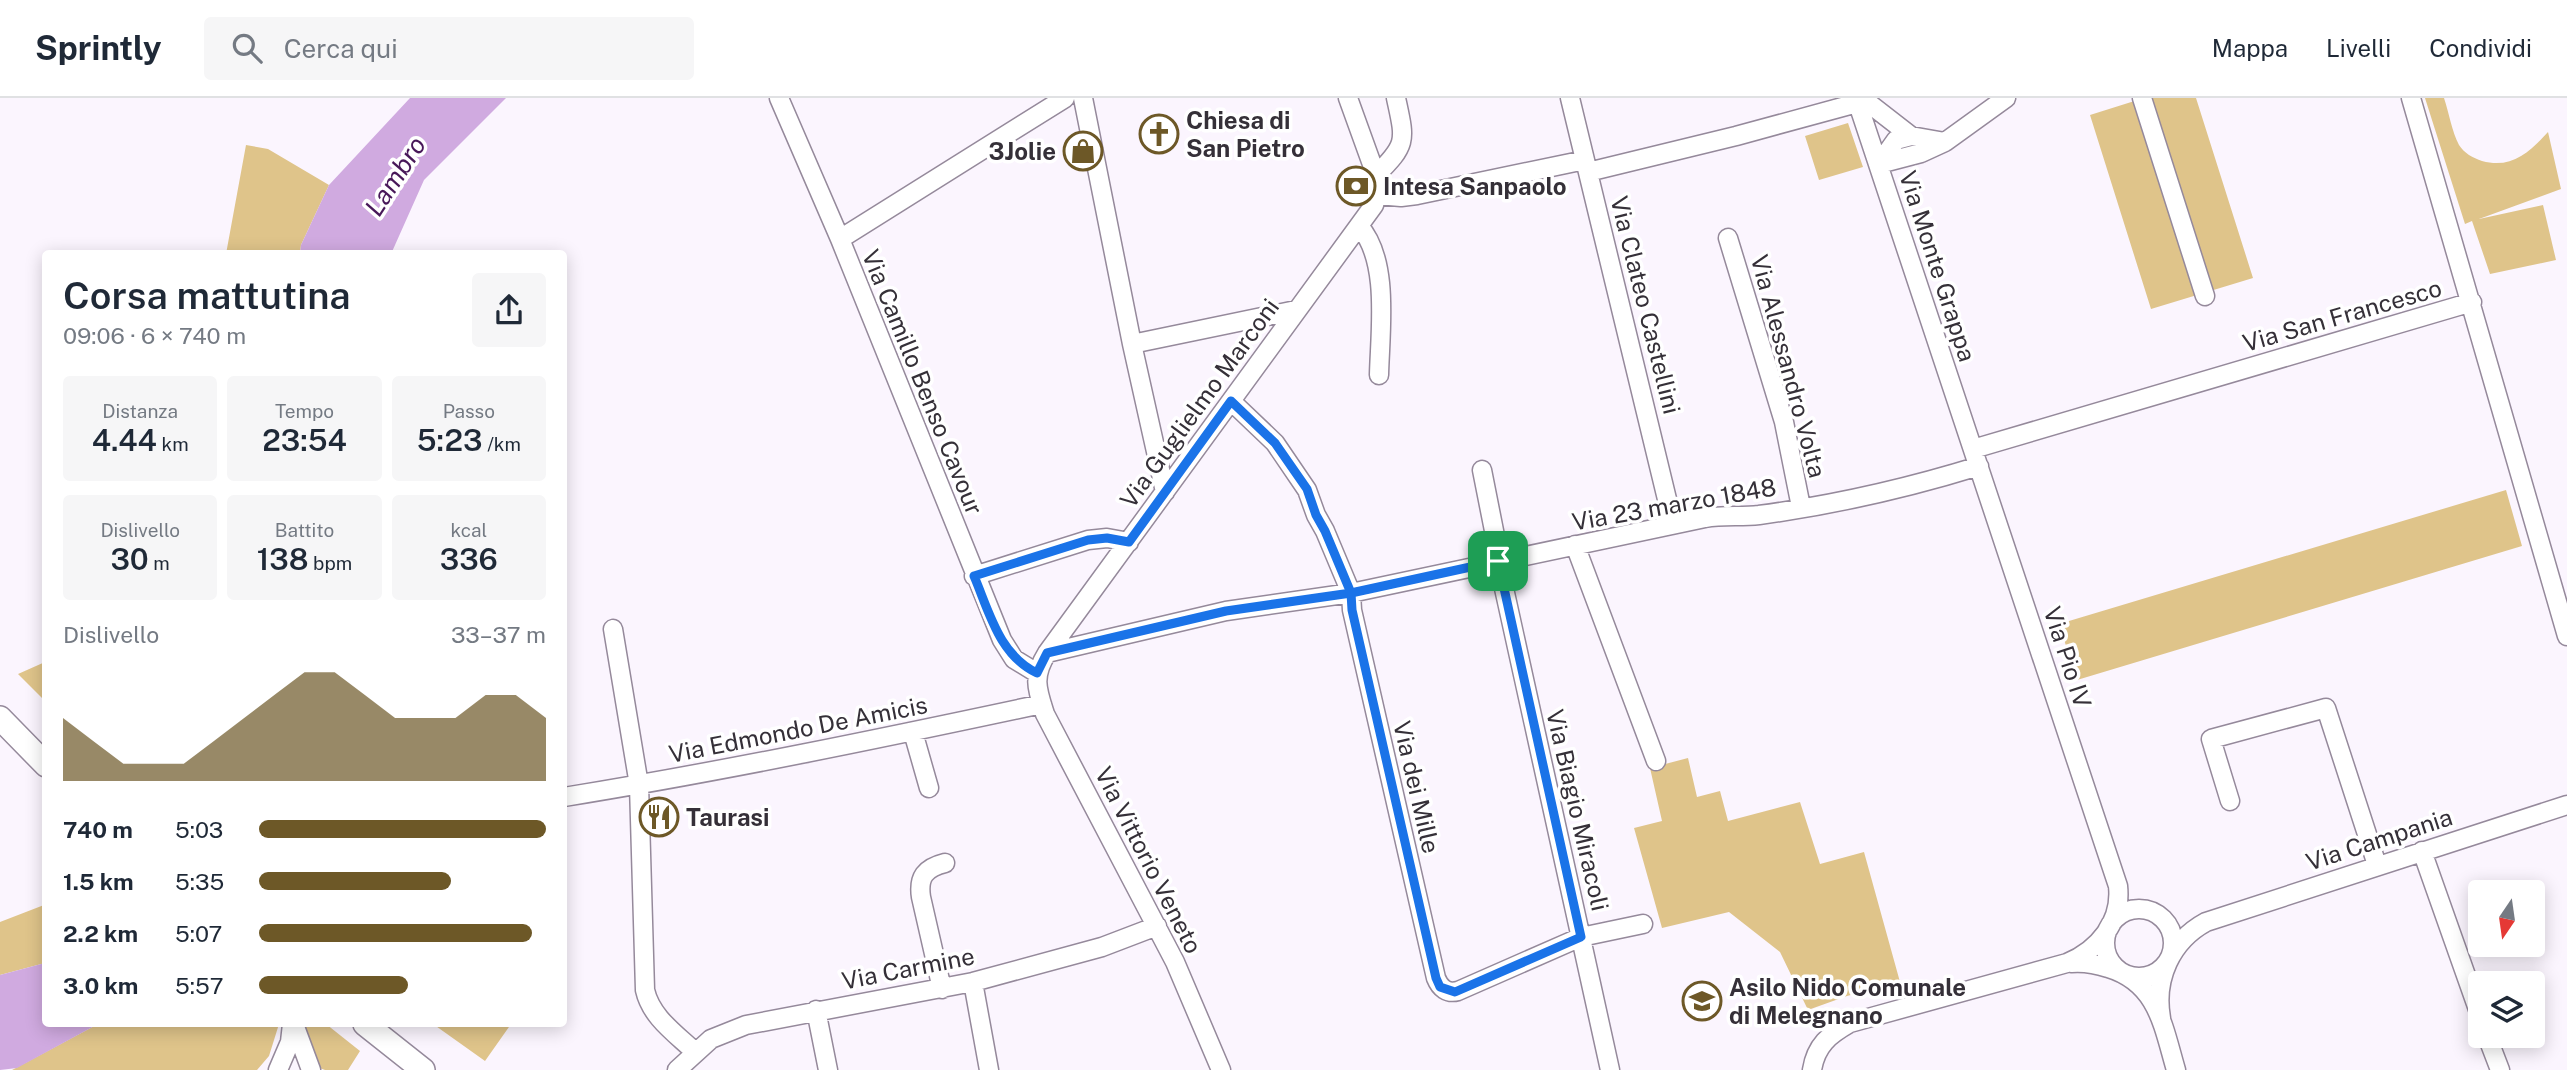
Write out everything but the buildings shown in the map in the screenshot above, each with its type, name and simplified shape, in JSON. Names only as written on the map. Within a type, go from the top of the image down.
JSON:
[{"type":"street","name":"Via Camillo Benso Cavour","points":[[779,98],[840,239],[974,576],[1010,654],[1037,673]]},
{"type":"street","points":[[840,239],[1065,98]]},
{"type":"street","points":[[1083,98],[1132,344],[1165,492]]},
{"type":"street","points":[[1348,98],[1376,175],[1378,195],[1401,197],[1587,166],[1736,136],[1856,101],[1871,105],[1911,136]]},
{"type":"street","points":[[1376,175],[1392,159],[1401,144],[1402,127],[1396,98]]},
{"type":"street","name":"Via Clateo Castellini","points":[[1570,98],[1673,524]]},
{"type":"street","points":[[1879,164],[1921,153],[1945,142],[2006,98]]},
{"type":"street","points":[[2142,98],[2205,296]]},
{"type":"street","points":[[2411,98],[2472,302]]},
{"type":"street","name":"Via Monte Grappa","points":[[1856,101],[1976,458]]},
{"type":"street","points":[[1879,164],[1896,140],[1911,136],[1945,142]]},
{"type":"street","name":"Via Guglielmo Marconi","points":[[1037,673],[1047,653],[1371,211],[1378,195]]},
{"type":"street","points":[[1359,226],[1372,245],[1378,275],[1379,375]]},
{"type":"street","name":"Via Alessandro Volta","points":[[1728,238],[1780,405],[1801,507]]},
{"type":"street","name":"Via San Francesco","points":[[1976,458],[2472,302],[2567,636]]},
{"type":"street","points":[[1132,344],[1296,310]]},
{"type":"street","name":"Via dei Mille","points":[[1231,401],[1275,443],[1297,473],[1307,489],[1351,593],[1352,610],[1436,978],[1444,990],[1458,991],[1581,937]]},
{"type":"street","name":"Via 23 marzo 1848","points":[[1047,653],[1233,609],[1351,593],[1673,524],[1724,515],[1756,515],[1893,489],[1976,458]]},
{"type":"street","name":"Via Pio IV","points":[[1976,458],[2116,881],[2117,908],[2108,929]]},
{"type":"street","name":"Via Biagio Miracoli","points":[[1482,470],[1499,561],[1610,1070]]},
{"type":"street","points":[[974,576],[1088,540],[1107,538],[1129,542]]},
{"type":"street","points":[[1575,545],[1656,761]]},
{"type":"street","points":[[613,629],[639,785],[645,990],[649,1006],[695,1052]]},
{"type":"street","name":"Via Vittorio Veneto","points":[[1037,673],[1037,688],[1042,704],[1175,962],[1221,1070]]},
{"type":"street","name":"Via Edmondo De Amicis","points":[[567,797],[913,732],[1042,704]]},
{"type":"street","points":[[2230,801],[2211,739],[2326,708],[2377,865]]},
{"type":"street","points":[[0,718],[42,761]]},
{"type":"street","points":[[913,732],[929,788]]},
{"type":"street","name":"Via Campania","points":[[2170,957],[2190,933],[2206,922],[2567,805]]},
{"type":"street","points":[[2422,851],[2468,981]]},
{"type":"street","points":[[942,989],[920,884],[929,869],[945,863]]},
{"type":"street","name":"Via Pio IV","points":[[2116,881],[2134,901],[2154,913]]},
{"type":"street","points":[[1812,1070],[1818,1050],[1825,1039],[1850,1023],[2067,963],[2093,948],[2115,919],[2125,912],[2139,909],[2154,913],[2164,921],[2170,930],[2173,943],[2161,989],[2161,1018]]},
{"type":"street","name":"Via Campania","points":[[2154,913],[2180,921],[2206,922]]},
{"type":"street","points":[[1581,937],[1643,923]]},
{"type":"street","name":"Via Carmine","points":[[677,1070],[711,1039],[733,1029],[816,1010],[973,982],[1102,947],[1157,926]]},
{"type":"street","points":[[2108,929],[2105,944],[2107,955],[2115,967],[2147,993],[2161,1018],[2176,1070]]},
{"type":"street","points":[[2067,963],[2098,964],[2135,977],[2150,975],[2161,969],[2170,957]]},
{"type":"street","points":[[973,982],[989,1070]]},
{"type":"street","points":[[816,1010],[828,1070]]},
{"type":"street","points":[[278,1070],[290,1042],[292,1027]]},
{"type":"street","points":[[294,1027],[310,1070]]},
{"type":"street","points":[[369,1027],[423,1070]]},
{"type":"street","points":[[2492,1048],[2500,1070]]},
{"type":"shaded area","points":[[2144,98],[2196,98],[2253,278],[2151,309],[2090,115]]},
{"type":"shaded area","points":[[2425,98],[2444,98],[2459,145],[2469,155],[2482,161],[2511,161],[2534,147],[2548,132],[2561,189],[2479,219],[2543,205],[2556,260],[2490,274],[2472,221],[2465,224]]},
{"type":"shaded area","points":[[1848,123],[1863,167],[1819,180],[1805,136]]},
{"type":"shaded area","points":[[246,145],[268,149],[329,185],[300,250],[227,250]]},
{"type":"shaded area","points":[[2506,490],[2522,546],[2077,680],[2059,624]]},
{"type":"shaded area","points":[[42,663],[42,698],[18,674]]},
{"type":"shaded area","points":[[1688,758],[1697,797],[1720,791],[1728,821],[1800,802],[1820,864],[1864,852],[1900,982],[1808,1010],[1780,952],[1729,912],[1662,928],[1634,828],[1662,821],[1650,768]]},
{"type":"shaded area","points":[[42,906],[42,964],[0,975],[0,922]]},
{"type":"shaded area","points":[[92,1027],[278,1027],[269,1056],[257,1070],[12,1070]]},
{"type":"shaded area","points":[[302,1027],[330,1027],[360,1051],[348,1070],[325,1070],[309,1064]]},
{"type":"shaded area","points":[[437,1027],[509,1027],[485,1061]]},
{"type":"water","name":"Lambro","points":[[410,98],[506,98],[424,180],[393,250],[300,250],[329,185]]},
{"type":"water","points":[[42,964],[42,1027],[92,1027],[17,1068],[0,1070],[0,975]]},
{"type":"place","name":"Chiesa di San Pietro","points":[[1159,134]]},
{"type":"place","name":"3Jolie","points":[[1083,151]]},
{"type":"place","name":"Intesa Sanpaolo","points":[[1356,186]]},
{"type":"place","name":"Taurasi","points":[[659,817]]},
{"type":"place","name":"Asilo Nido Comunale di Melegnano","points":[[1702,1001]]},
{"type":"route","points":[[1498,561],[1351,593],[1226,611],[1073,646],[1047,653],[1037,673],[1010,654],[974,576],[1088,540],[1107,538],[1129,542],[1231,401],[1275,443],[1297,473],[1307,489],[1351,593],[1352,610],[1436,978],[1440,987],[1455,992],[1581,937],[1498,561]]}]
